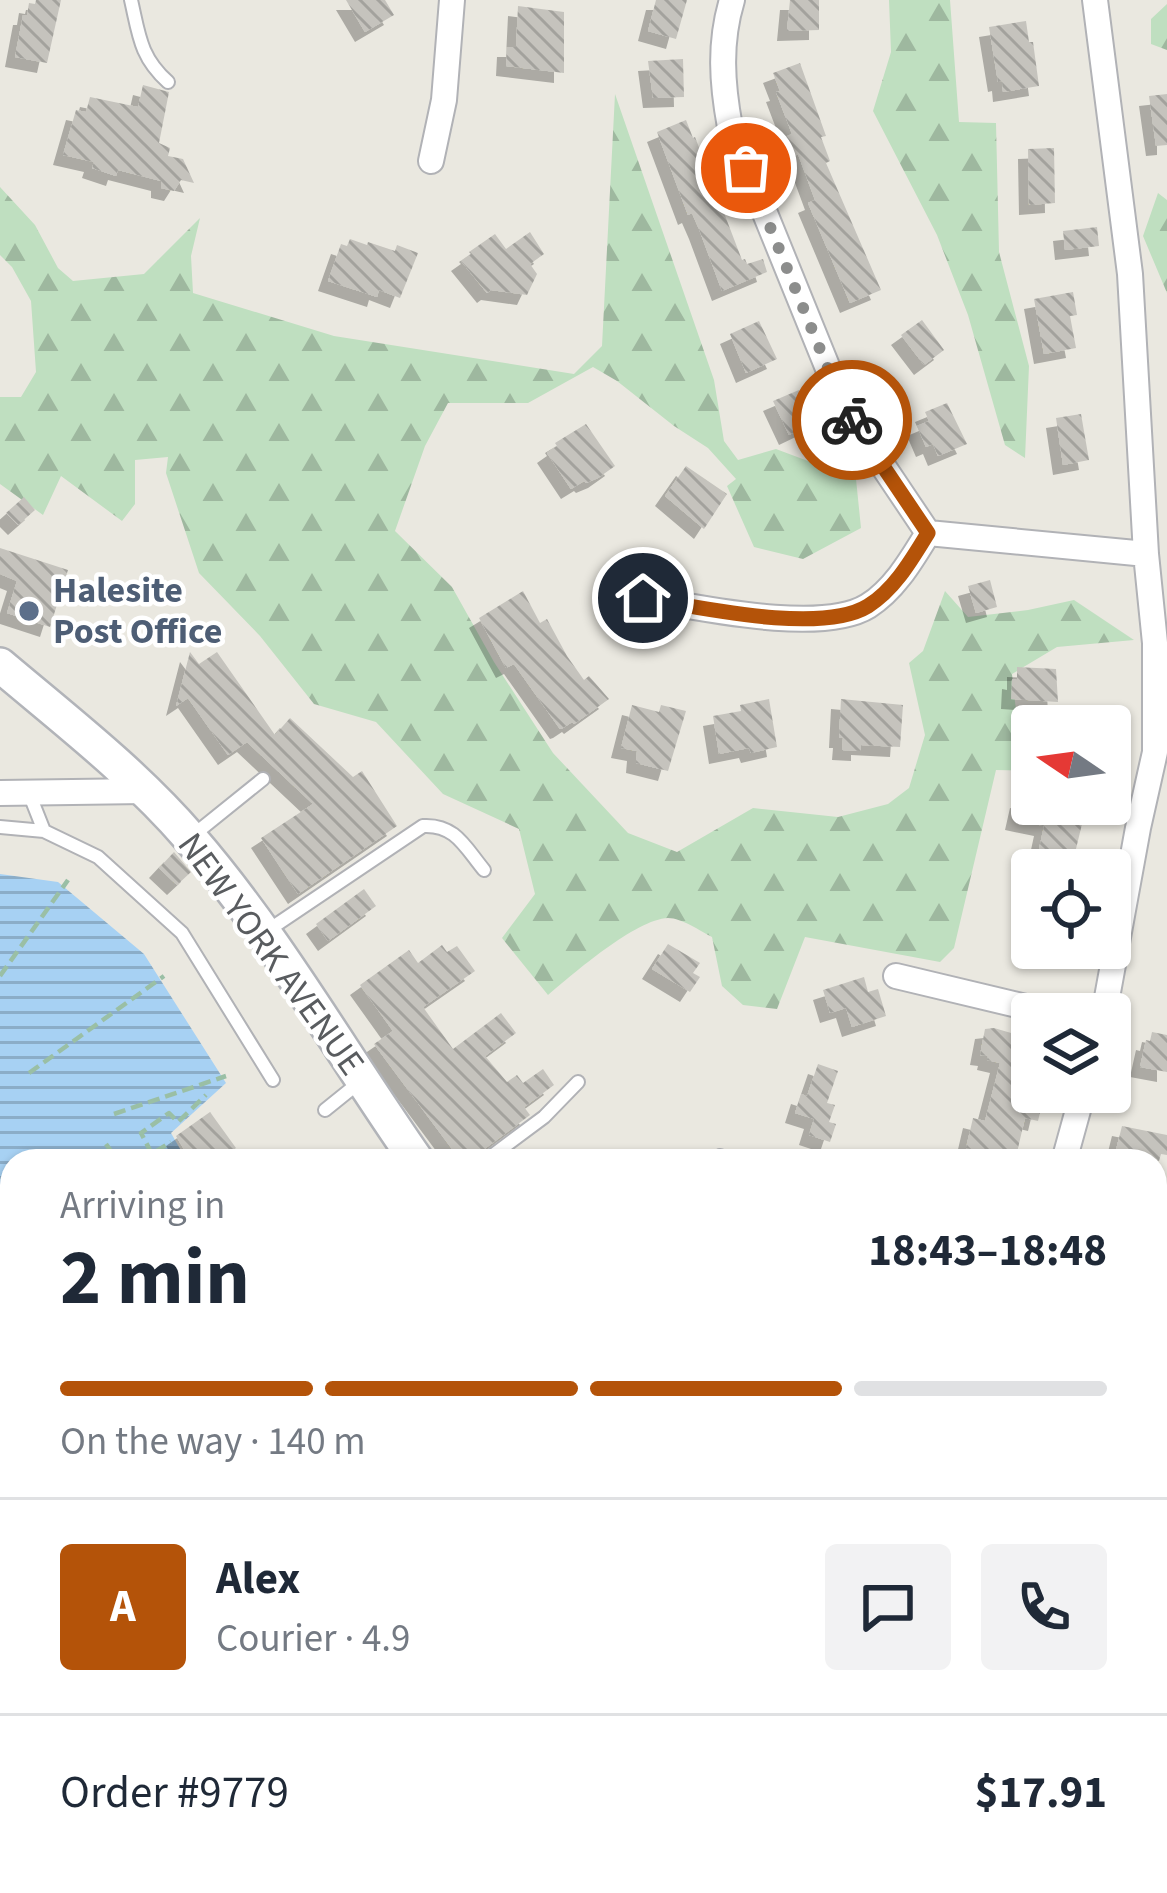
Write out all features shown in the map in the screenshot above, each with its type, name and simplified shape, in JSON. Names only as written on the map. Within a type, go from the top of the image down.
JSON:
[{"type":"street","points":[[431,160],[444,100],[452,0]]},
{"type":"street","points":[[732,0],[725,22],[722,80],[730,128],[844,408],[928,533]]},
{"type":"street","points":[[1095,0],[1130,274],[1155,643],[1155,752],[1108,993]]},
{"type":"street","points":[[928,533],[1146,554]]},
{"type":"street","points":[[643,598],[781,620],[845,614],[864,609],[884,595],[928,533]]},
{"type":"street","name":"NEW YORK AVENUE","points":[[0,665],[145,791],[190,838],[263,933],[409,1149]]},
{"type":"street","points":[[0,793],[145,791]]},
{"type":"street","points":[[896,976],[1011,1003]]},
{"type":"street","points":[[1067,1149],[1078,1113]]},
{"type":"lane","points":[[131,0],[142,49],[168,82]]},
{"type":"lane","points":[[190,838],[262,779]]},
{"type":"lane","points":[[29,793],[44,831]]},
{"type":"lane","points":[[263,933],[423,826],[439,825],[452,831],[484,870]]},
{"type":"lane","points":[[0,827],[44,831],[98,857],[182,933],[273,1080]]},
{"type":"lane","points":[[326,1110],[362,1081]]},
{"type":"lane","points":[[501,1149],[544,1118],[578,1082]]},
{"type":"path","points":[[0,976],[68,880]]},
{"type":"path","points":[[29,1073],[164,976]]},
{"type":"path","points":[[114,1114],[226,1076]]},
{"type":"path","points":[[149,1149],[141,1133],[170,1113],[178,1122],[206,1095]]},
{"type":"path","points":[[160,1149],[170,1142]]},
{"type":"path","points":[[106,1144],[110,1149]]},
{"type":"green space","points":[[889,0],[950,0],[959,122],[996,123],[999,252],[1029,366],[1025,458],[1005,445],[968,315],[937,235],[873,111],[891,52]]},
{"type":"green space","points":[[1167,4],[1167,50],[1151,44],[1151,19]]},
{"type":"green space","points":[[615,94],[714,380],[724,441],[738,460],[776,449],[856,479],[861,528],[803,559],[754,547],[727,486],[736,479],[708,448],[593,367],[528,403],[448,403],[425,446],[395,531],[452,587],[553,753],[628,833],[677,852],[753,808],[838,817],[888,804],[909,788],[925,735],[909,663],[923,651],[945,591],[968,617],[1074,600],[1134,640],[1057,647],[1012,674],[1015,705],[1011,705],[1011,770],[996,770],[954,948],[940,962],[805,937],[777,1009],[743,1005],[722,986],[712,937],[668,918],[623,937],[548,995],[502,938],[535,894],[519,829],[443,794],[376,722],[314,704],[260,636],[199,573],[166,473],[168,457],[135,460],[135,504],[122,521],[61,476],[43,515],[0,484],[0,397],[21,397],[36,372],[31,301],[0,255],[0,187],[35,225],[58,268],[73,281],[144,274],[200,218],[191,256],[193,293],[334,336],[574,374],[602,346]]},
{"type":"green space","points":[[1158,193],[1167,200],[1167,293],[1143,236]]},
{"type":"water","points":[[0,874],[58,882],[144,954],[226,1083],[171,1133],[180,1149],[0,1149]]},
{"type":"building","points":[[36,0],[61,0],[47,63],[15,57],[23,15]]},
{"type":"building","points":[[346,0],[385,0],[394,15],[365,32]]},
{"type":"building","points":[[656,0],[687,0],[676,39],[648,31]]},
{"type":"building","points":[[790,0],[819,0],[819,30],[787,31]]},
{"type":"building","points":[[518,6],[564,12],[564,73],[506,66],[507,47],[516,47]]},
{"type":"building","points":[[1026,21],[1039,86],[1003,92],[989,27]]},
{"type":"building","points":[[683,59],[684,97],[653,98],[648,61]]},
{"type":"building","points":[[800,63],[826,136],[821,137],[830,161],[826,163],[881,290],[850,303],[808,203],[815,200],[798,154],[793,157],[785,137],[792,134],[773,73]]},
{"type":"building","points":[[143,85],[169,92],[159,143],[170,148],[168,156],[183,159],[194,183],[181,180],[174,191],[161,188],[161,181],[118,170],[116,176],[92,168],[94,162],[63,155],[76,110],[86,112],[90,97],[138,107]]},
{"type":"building","points":[[1167,94],[1167,145],[1156,146],[1149,96]]},
{"type":"building","points":[[686,120],[742,260],[747,264],[763,259],[767,272],[722,291],[657,132]]},
{"type":"building","points":[[1054,148],[1055,203],[1029,205],[1028,149]]},
{"type":"building","points":[[1097,227],[1099,246],[1065,250],[1063,231]]},
{"type":"building","points":[[530,232],[544,254],[530,264],[537,274],[527,295],[487,293],[461,261],[495,234],[506,249]]},
{"type":"building","points":[[350,239],[395,251],[397,245],[418,253],[400,298],[379,290],[377,297],[328,281],[341,244],[347,246]]},
{"type":"building","points":[[1073,292],[1077,315],[1070,316],[1076,348],[1044,354],[1034,299]]},
{"type":"building","points":[[922,320],[944,350],[924,365],[901,335]]},
{"type":"building","points":[[759,321],[777,359],[746,373],[730,334]]},
{"type":"building","points":[[799,390],[814,423],[789,435],[773,401]]},
{"type":"building","points":[[947,403],[967,444],[938,456],[933,444],[926,447],[917,426],[929,421],[925,412]]},
{"type":"building","points":[[1081,414],[1089,460],[1063,465],[1056,418]]},
{"type":"building","points":[[586,424],[615,466],[571,489],[547,453]]},
{"type":"building","points":[[686,466],[727,494],[704,529],[665,496]]},
{"type":"building","points":[[24,497],[35,510],[18,525],[6,513]]},
{"type":"building","points":[[0,548],[68,570],[50,627],[7,613],[17,581],[0,574]]},
{"type":"building","points":[[990,580],[997,607],[976,613],[968,586]]},
{"type":"building","points":[[523,591],[540,623],[547,619],[584,680],[589,676],[609,699],[560,729],[514,664],[506,668],[479,618]]},
{"type":"building","points":[[190,652],[199,664],[217,652],[275,735],[290,718],[353,777],[362,771],[397,826],[298,894],[261,838],[313,804],[247,742],[228,755],[188,698],[176,706]]},
{"type":"building","points":[[1017,667],[1056,669],[1058,702],[1011,699]]},
{"type":"building","points":[[769,699],[777,747],[719,754],[713,716]]},
{"type":"building","points":[[841,699],[903,705],[900,747],[861,745],[861,751],[842,750]]},
{"type":"building","points":[[632,705],[659,712],[661,705],[686,711],[668,771],[636,763],[637,751],[621,748]]},
{"type":"building","points":[[1039,825],[1082,825],[1076,849],[1039,849],[1044,826]]},
{"type":"building","points":[[174,852],[191,872],[177,885],[159,868]]},
{"type":"building","points":[[364,889],[376,906],[328,941],[316,924]]},
{"type":"building","points":[[668,944],[700,963],[693,973],[700,977],[690,992],[652,969]]},
{"type":"building","points":[[442,945],[447,952],[457,946],[475,971],[423,1007],[453,1049],[501,1013],[516,1033],[485,1056],[507,1082],[517,1075],[523,1083],[543,1069],[554,1085],[524,1107],[530,1115],[484,1149],[452,1149],[374,1044],[393,1031],[360,985],[409,950],[418,963]]},
{"type":"building","points":[[864,977],[868,992],[878,989],[886,1016],[852,1027],[846,1008],[830,1013],[823,990]]},
{"type":"building","points":[[985,1029],[1011,1033],[1011,1113],[1040,1113],[1038,1121],[1025,1118],[1018,1149],[966,1148],[973,1118],[985,1121],[1000,1063],[980,1055]]},
{"type":"building","points":[[1152,1032],[1167,1035],[1167,1072],[1140,1067]]},
{"type":"building","points":[[818,1064],[838,1071],[827,1103],[835,1105],[829,1122],[836,1124],[830,1142],[809,1135],[814,1119],[795,1113],[801,1094],[807,1096]]},
{"type":"building","points":[[210,1112],[236,1148],[184,1149],[176,1136]]},
{"type":"building","points":[[1122,1126],[1167,1135],[1167,1149],[1116,1149]]},
{"type":"way so far","points":[[746,168],[852,420]]},
{"type":"place","name":"Halesite Post Office","points":[[29,611]]},
{"type":"route","points":[[643,598],[781,620],[845,614],[864,609],[884,595],[928,533],[852,420]]}]
